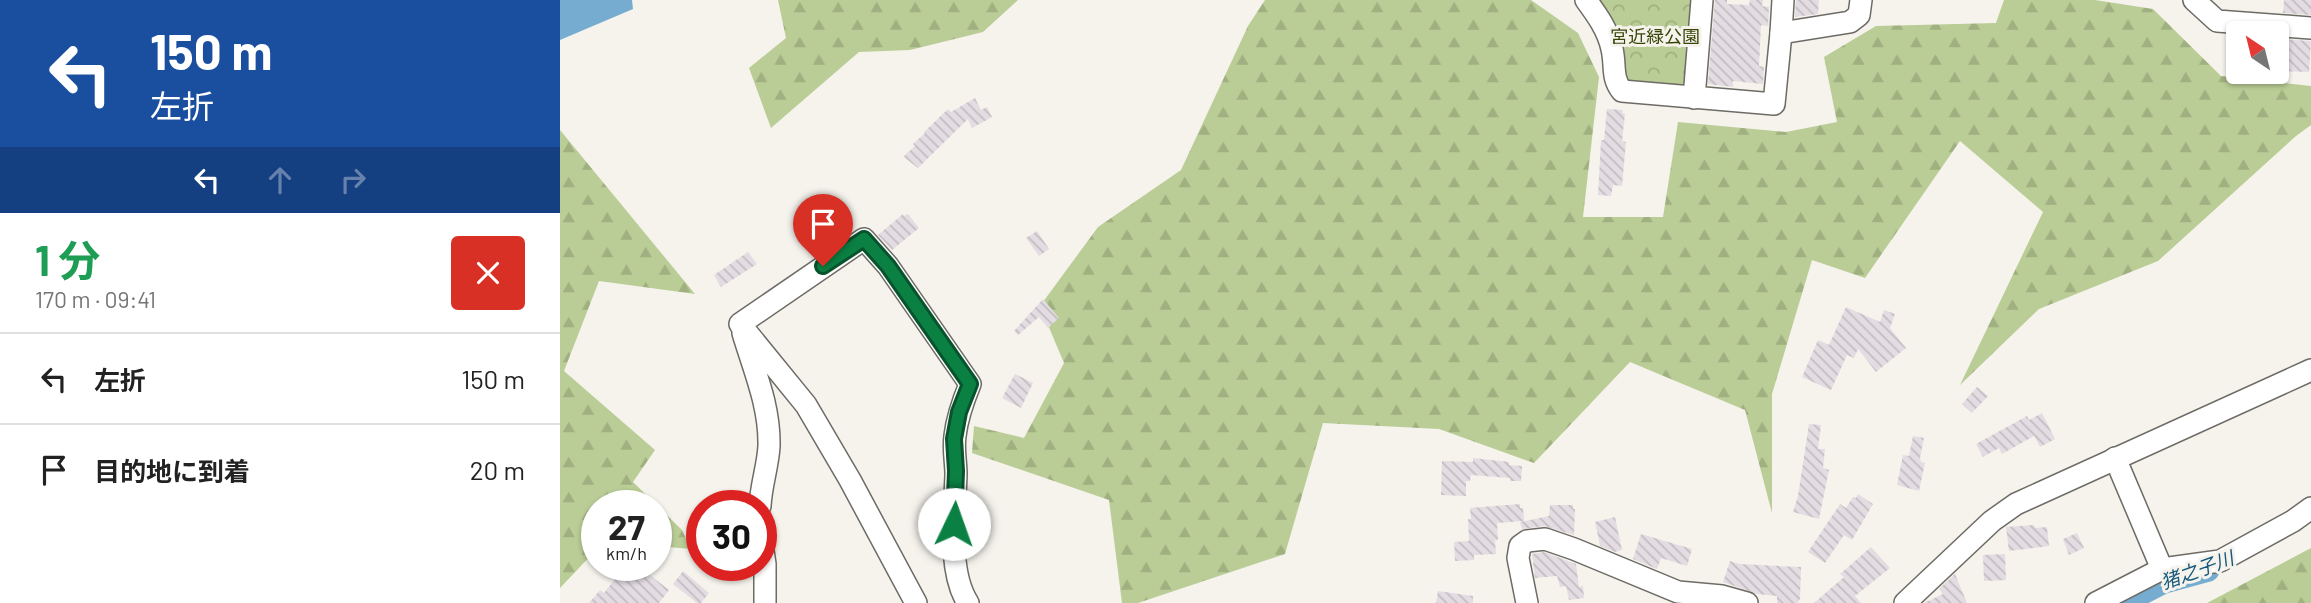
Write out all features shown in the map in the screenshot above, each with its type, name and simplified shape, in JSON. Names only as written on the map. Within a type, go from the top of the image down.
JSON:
[{"type":"street","points":[[1586,0],[1602,21],[1612,48],[1615,82],[1622,91],[1774,104],[1783,0]]},
{"type":"street","points":[[1694,98],[1702,0]]},
{"type":"street","points":[[1781,33],[1850,22],[1859,15],[1861,0]]},
{"type":"street","points":[[2194,0],[2217,21],[2311,28]]},
{"type":"street","points":[[740,324],[864,239],[888,266],[970,384],[959,412],[954,439],[956,471],[953,544],[961,593],[968,603]]},
{"type":"street","points":[[740,324],[766,405],[769,447],[761,490]]},
{"type":"street","points":[[740,324],[806,405],[916,603]]},
{"type":"street","points":[[1905,603],[1992,520],[2017,504],[2311,370]]},
{"type":"street","points":[[2115,458],[2162,569]]},
{"type":"street","points":[[2096,603],[2162,569],[2220,561],[2293,521],[2311,508]]},
{"type":"street","points":[[1527,603],[1518,558],[1520,546],[1527,541],[1545,539],[1678,592],[1721,596],[1747,603]]},
{"type":"street","points":[[765,581],[765,603]]},
{"type":"green space","points":[[778,0],[1018,0],[983,32],[910,50],[859,52],[771,128],[749,68],[786,38]]},
{"type":"green space","points":[[1265,0],[1531,0],[1578,33],[1599,77],[1583,217],[1663,217],[1678,122],[1786,132],[1837,122],[1824,57],[1876,26],[1996,23],[2004,0],[2095,0],[2153,9],[2221,76],[2226,77],[2226,84],[2311,86],[2311,125],[2158,261],[2039,309],[1960,385],[2043,212],[1960,141],[1865,278],[1812,260],[1772,394],[1772,513],[1745,410],[1630,362],[1534,463],[1439,429],[1323,423],[1285,554],[1138,603],[1122,603],[1109,500],[972,453],[974,426],[1024,438],[1064,363],[1040,306],[1098,227],[1181,170],[1248,26]]},
{"type":"green space","name":"宮近緑公園","points":[[1599,0],[1695,0],[1688,82],[1679,90],[1629,88]]},
{"type":"green space","points":[[560,130],[695,294],[599,281],[564,371],[655,450],[633,482],[641,490],[581,490],[581,566],[560,588]]},
{"type":"green space","points":[[672,520],[682,530],[686,538],[686,549],[672,547]]},
{"type":"green space","points":[[2311,548],[2311,603],[2207,603]]},
{"type":"water","points":[[560,0],[632,0],[633,9],[560,40]]},
{"type":"building","points":[[1715,0],[1727,0],[1727,4],[1749,5],[1750,0],[1763,0],[1762,6],[1769,7],[1768,26],[1761,25],[1759,66],[1764,67],[1763,84],[1733,81],[1733,87],[1708,84]]},
{"type":"building","points":[[1796,0],[1819,0],[1818,14],[1795,17]]},
{"type":"building","points":[[2284,0],[2311,0],[2311,15],[2283,13]]},
{"type":"building","points":[[2289,40],[2311,41],[2309,72],[2289,71]]},
{"type":"building","points":[[975,98],[981,110],[987,107],[992,117],[972,128],[968,119],[918,168],[905,158],[915,146],[913,144],[948,109],[951,112]]},
{"type":"building","points":[[1607,109],[1623,110],[1622,113],[1625,114],[1622,141],[1626,142],[1622,186],[1613,185],[1611,196],[1598,195],[1601,140],[1604,140]]},
{"type":"building","points":[[903,214],[908,214],[919,228],[892,250],[878,235]]},
{"type":"building","points":[[1037,231],[1049,249],[1039,256],[1026,238]]},
{"type":"building","points":[[748,252],[757,264],[721,287],[714,275]]},
{"type":"building","points":[[1043,299],[1059,318],[1048,328],[1039,317],[1018,335],[1014,331]]},
{"type":"building","points":[[1846,307],[1880,322],[1884,310],[1895,314],[1890,328],[1906,348],[1876,372],[1858,349],[1854,358],[1847,355],[1831,390],[1802,377],[1818,340],[1829,345]]},
{"type":"building","points":[[1015,374],[1033,383],[1021,408],[1002,398]]},
{"type":"building","points":[[1977,387],[1988,396],[1972,413],[1962,404]]},
{"type":"building","points":[[2042,413],[2055,439],[2040,447],[2034,436],[2002,454],[1999,448],[1983,457],[1976,444],[2027,416],[2029,420]]},
{"type":"building","points":[[1809,424],[1821,425],[1818,449],[1825,449],[1823,468],[1829,470],[1819,519],[1793,512]]},
{"type":"building","points":[[1913,436],[1924,438],[1920,458],[1921,462],[1925,463],[1919,491],[1897,485],[1903,455],[1909,456]]},
{"type":"building","points":[[1473,458],[1522,466],[1521,481],[1471,475],[1470,481],[1466,481],[1466,496],[1441,495],[1442,461],[1473,462]]},
{"type":"building","points":[[1858,494],[1873,504],[1852,540],[1844,535],[1825,563],[1808,552],[1840,504],[1846,508]]},
{"type":"building","points":[[1520,504],[1524,521],[1497,523],[1496,554],[1474,555],[1474,560],[1455,561],[1454,542],[1469,541],[1470,508]]},
{"type":"building","points":[[1550,505],[1573,505],[1574,535],[1544,526],[1522,529],[1520,522],[1549,516]]},
{"type":"building","points":[[1615,517],[1622,550],[1615,552],[1600,546],[1595,522]]},
{"type":"building","points":[[2034,525],[2035,528],[2047,527],[2049,546],[2009,551],[2006,527]]},
{"type":"building","points":[[2077,533],[2084,548],[2069,555],[2063,539]]},
{"type":"building","points":[[1641,534],[1692,549],[1687,566],[1661,558],[1657,569],[1633,559]]},
{"type":"building","points":[[1871,547],[1890,568],[1855,596],[1861,603],[1814,603],[1844,577],[1840,574]]},
{"type":"building","points":[[1544,552],[1576,564],[1579,587],[1583,586],[1584,598],[1569,600],[1566,586],[1560,587],[1557,576],[1535,578],[1532,554]]},
{"type":"building","points":[[2005,554],[2006,580],[1984,581],[1983,555]]},
{"type":"building","points":[[1730,561],[1739,564],[1801,567],[1800,599],[1797,603],[1777,603],[1777,596],[1757,594],[1723,582]]},
{"type":"building","points":[[683,571],[686,574],[686,581],[695,581],[709,593],[701,603],[697,603],[673,584]]},
{"type":"building","points":[[1955,574],[1967,603],[1924,603],[1943,594],[1939,589]]},
{"type":"building","points":[[614,581],[657,581],[669,590],[659,603],[589,603],[600,590],[604,593]]},
{"type":"building","points":[[1438,591],[1473,596],[1473,603],[1436,603]]},
{"type":"waterway","name":"猪之子川","points":[[2120,603],[2163,581],[2207,569]]},
{"type":"route","points":[[823,266],[864,239],[888,266],[970,384],[959,412],[954,439],[954,524]]}]
